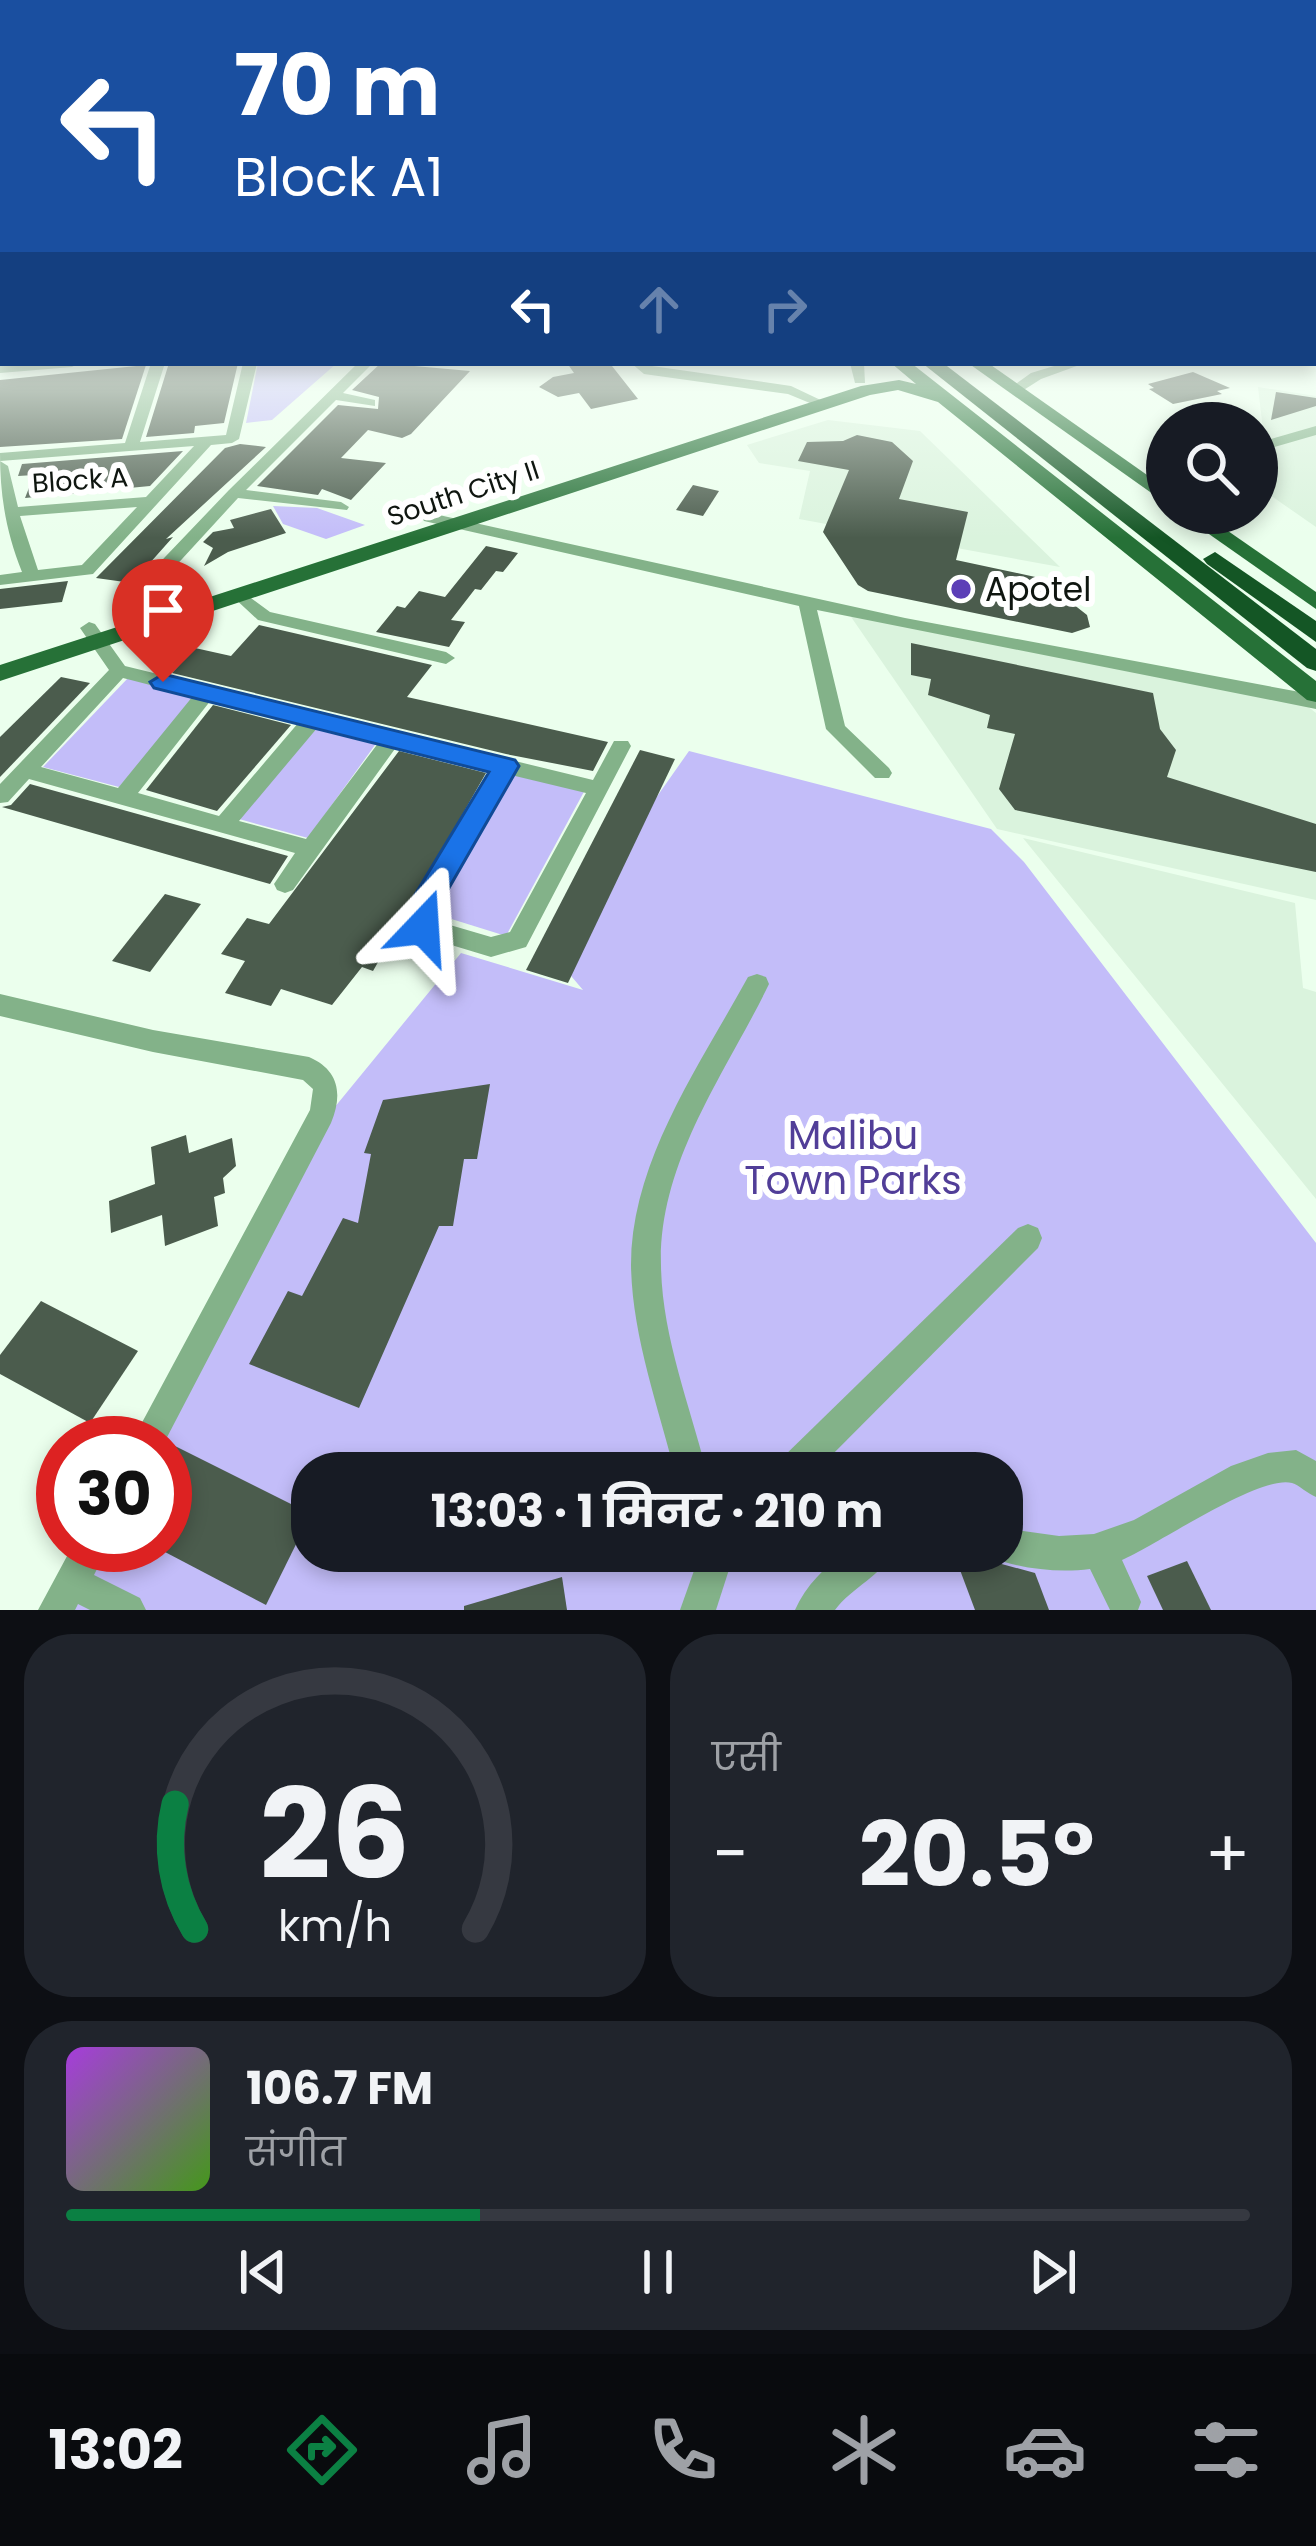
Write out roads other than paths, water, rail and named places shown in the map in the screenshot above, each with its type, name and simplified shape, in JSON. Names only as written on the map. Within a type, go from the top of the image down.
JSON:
[{"type":"highway","points":[[961,387],[1109,504],[1316,634]]},
{"type":"highway","points":[[992,387],[1140,490],[1201,561],[1316,662]]},
{"type":"main road","name":"South City II","points":[[816,400],[835,387]]},
{"type":"main road","name":"South City II","points":[[0,658],[92,635],[816,400],[887,387]]},
{"type":"main road","name":"South City II","points":[[906,387],[944,398]]},
{"type":"main road","points":[[930,387],[1316,698]]},
{"type":"main road","points":[[1010,387],[1146,492]]},
{"type":"main road","name":"South City II","points":[[166,611],[240,595],[441,521]]},
{"type":"main road","points":[[1219,534],[1316,602]]},
{"type":"main road","name":"South City II","points":[[0,673],[92,635]]},
{"type":"street","name":"Block A","points":[[132,445],[150,387]]},
{"type":"street","name":"Block A","points":[[32,576],[0,462],[132,445],[232,439],[244,387]]},
{"type":"street","points":[[166,611],[151,582],[341,387]]},
{"type":"street","points":[[742,387],[816,400]]},
{"type":"street","points":[[1014,390],[1019,387]]},
{"type":"street","points":[[333,395],[370,403]]},
{"type":"street","points":[[1278,442],[1316,430]]},
{"type":"street","name":"Block A","points":[[0,580],[87,570],[208,440]]},
{"type":"street","points":[[1140,490],[1146,487]]},
{"type":"street","points":[[234,493],[341,508]]},
{"type":"street","name":"Block A","points":[[11,512],[153,501]]},
{"type":"street","points":[[441,521],[905,624],[1316,698]]},
{"type":"street","points":[[240,595],[263,616],[446,658]]},
{"type":"street","points":[[806,600],[836,730],[882,773]]},
{"type":"street","points":[[92,635],[119,671],[596,788]]},
{"type":"street","points":[[1,796],[119,671]]},
{"type":"street","points":[[124,797],[206,693]]},
{"type":"street","points":[[223,825],[313,719]]},
{"type":"street","points":[[285,884],[392,739]]},
{"type":"street","points":[[506,766],[418,913],[423,927],[491,947],[518,940],[621,746]]},
{"type":"street","points":[[28,771],[310,849]]},
{"type":"street","points":[[686,1452],[650,1298],[646,1262],[653,1202],[668,1158],[757,984]]},
{"type":"street","points":[[0,1005],[152,1041],[309,1069],[322,1078],[327,1089],[322,1114],[161,1416]]},
{"type":"street","points":[[812,1452],[1028,1238]]},
{"type":"street","points":[[1023,1547],[1073,1553],[1099,1550],[1136,1537],[1257,1469],[1296,1466],[1316,1481]]},
{"type":"street","points":[[1099,1550],[1124,1602]]},
{"type":"street","points":[[698,1610],[708,1572]]},
{"type":"street","points":[[813,1610],[847,1572]]},
{"type":"street","points":[[64,1597],[128,1610]]},
{"type":"place","name":"Apotel","points":[[961,589]]},
{"type":"park label","name":"Malibu Town Parks","points":[[853,1158]]}]
